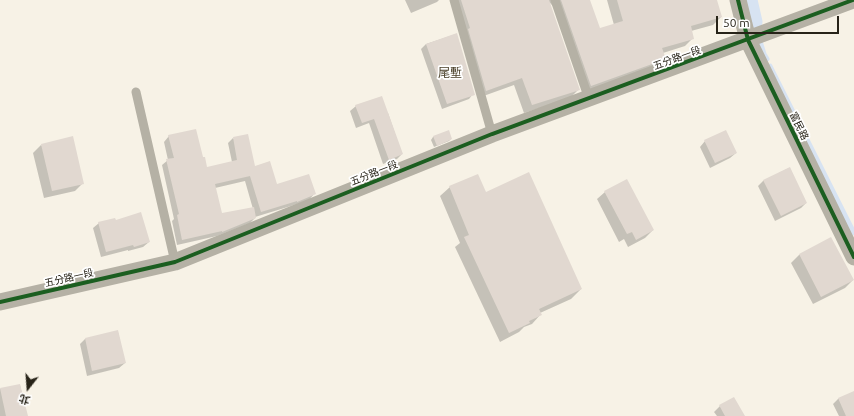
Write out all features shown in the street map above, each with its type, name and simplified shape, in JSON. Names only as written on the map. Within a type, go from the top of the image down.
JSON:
[{"type":"street","name":"富民路","points":[[738,0],[748,40],[854,257]]},
{"type":"street","name":"五分路一段","points":[[0,302],[175,262],[492,134],[853,0]]},
{"type":"lane","points":[[454,0],[492,134]]},
{"type":"lane","points":[[555,0],[589,99]]},
{"type":"lane","points":[[136,92],[175,262]]},
{"type":"building","points":[[461,0],[549,0],[580,90],[532,105],[522,78],[486,91],[468,29],[470,28]]},
{"type":"building","points":[[561,0],[590,0],[600,28],[623,21],[617,0],[717,0],[722,17],[691,26],[694,39],[662,48],[666,59],[591,86]]},
{"type":"building","points":[[457,33],[475,95],[447,104],[426,44]]},
{"type":"building","points":[[382,96],[403,154],[389,160],[374,119],[362,123],[355,105]]},
{"type":"building","points":[[196,129],[207,167],[237,160],[233,137],[248,134],[255,166],[270,161],[277,184],[309,174],[316,194],[297,202],[261,212],[250,176],[215,184],[222,213],[254,207],[256,218],[222,232],[182,240],[177,215],[179,214],[166,159],[174,158],[168,135]]},
{"type":"building","points":[[449,130],[452,139],[437,146],[433,136]]},
{"type":"building","points":[[726,130],[737,153],[715,163],[704,140]]},
{"type":"building","points":[[73,136],[84,184],[52,191],[41,144]]},
{"type":"building","points":[[790,167],[807,203],[781,216],[763,180]]},
{"type":"building","points":[[529,172],[582,289],[539,309],[542,315],[529,321],[530,323],[509,333],[464,237],[469,235],[449,186],[478,174],[486,192]]},
{"type":"building","points":[[627,179],[654,230],[636,240],[632,232],[627,234],[604,191]]},
{"type":"building","points":[[141,212],[150,242],[134,247],[133,245],[106,252],[98,222],[115,218],[116,220]]},
{"type":"building","points":[[831,237],[854,280],[821,297],[799,254]]},
{"type":"building","points":[[118,330],[126,363],[92,371],[85,338]]},
{"type":"building","points":[[20,384],[28,416],[6,416],[0,388]]},
{"type":"building","points":[[854,391],[854,416],[846,416],[838,398]]},
{"type":"building","points":[[734,397],[745,416],[725,416],[719,405]]},
{"type":"waterway","points":[[749,0],[754,22]]},
{"type":"waterway","points":[[754,22],[767,59]]},
{"type":"waterway","points":[[770,66],[854,233]]},
{"type":"cycle path","points":[[738,0],[748,40],[854,257]]},
{"type":"cycle path","points":[[0,302],[175,262],[492,134],[853,0]]},
{"type":"district","name":"尾塹","points":[[450,73]]}]
